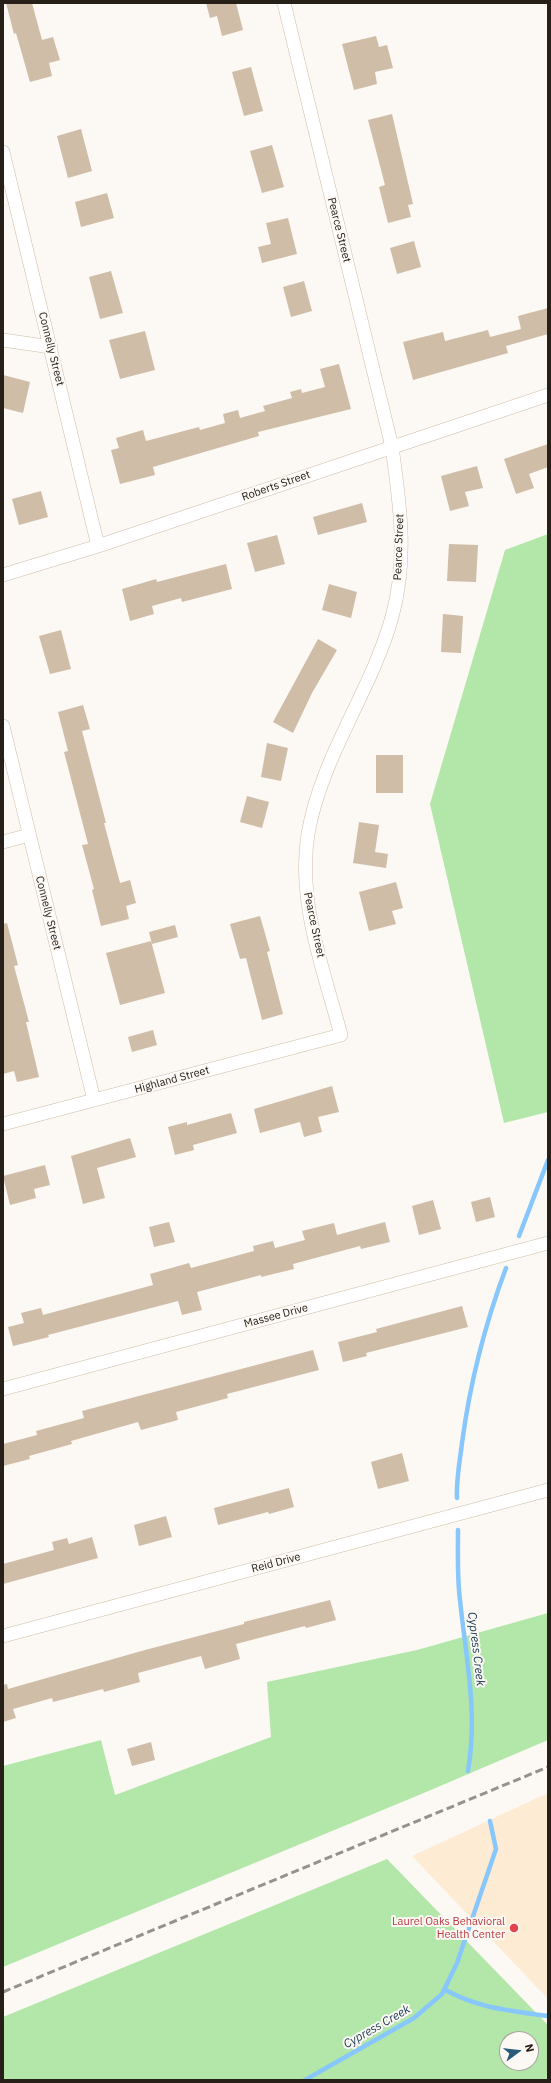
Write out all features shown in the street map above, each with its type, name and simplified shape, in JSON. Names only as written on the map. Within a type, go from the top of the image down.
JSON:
[{"type":"street","name":"Pearce Street","points":[[284,3],[392,447],[402,522],[398,586],[392,617],[380,650],[324,778],[314,808],[308,835],[305,868],[307,900],[341,1035]]},
{"type":"street","name":"Connelly Street","points":[[3,152],[98,546]]},
{"type":"street","points":[[3,340],[51,347]]},
{"type":"street","name":"Roberts Street","points":[[3,575],[98,546],[548,395]]},
{"type":"street","name":"Connelly Street","points":[[3,726],[94,1100]]},
{"type":"street","points":[[3,842],[30,835]]},
{"type":"street","name":"Highland Street","points":[[3,1124],[341,1035]]},
{"type":"street","name":"Massee Drive","points":[[3,1388],[548,1243]]},
{"type":"street","name":"Reid Drive","points":[[3,1636],[548,1490]]},
{"type":"shaded area","name":"Laurel Oaks Behavioral Health Center","points":[[548,1793],[548,1999],[412,1856]]},
{"type":"green space","points":[[548,534],[548,1112],[504,1123],[430,804],[505,550]]},
{"type":"green space","points":[[548,1613],[548,1740],[3,1967],[3,1766],[101,1740],[115,1795],[271,1737],[267,1682],[417,1650]]},
{"type":"green space","points":[[387,1859],[548,2025],[548,2080],[3,2080],[3,2017]]},
{"type":"building","points":[[6,3],[32,3],[42,40],[53,37],[60,60],[49,63],[52,76],[30,82],[16,33],[14,34]]},
{"type":"building","points":[[206,3],[236,3],[243,30],[222,36],[217,16],[210,18]]},
{"type":"building","points":[[376,36],[379,47],[387,45],[393,68],[375,72],[377,84],[354,90],[342,44]]},
{"type":"building","points":[[251,67],[263,111],[244,116],[232,72]]},
{"type":"building","points":[[392,114],[413,204],[408,205],[411,217],[388,223],[379,187],[385,185],[368,120]]},
{"type":"building","points":[[81,129],[92,171],[68,178],[57,136]]},
{"type":"building","points":[[272,145],[284,187],[262,193],[250,151]]},
{"type":"building","points":[[107,193],[114,218],[81,227],[75,202]]},
{"type":"building","points":[[288,218],[297,254],[262,263],[258,247],[271,244],[266,223]]},
{"type":"building","points":[[414,241],[421,267],[397,274],[390,248]]},
{"type":"building","points":[[111,271],[123,313],[100,319],[89,277]]},
{"type":"building","points":[[304,281],[312,311],[291,317],[283,287]]},
{"type":"building","points":[[548,308],[548,334],[506,346],[508,353],[413,380],[403,342],[443,332],[445,341],[488,330],[490,337],[521,329],[518,316]]},
{"type":"building","points":[[145,331],[155,370],[120,379],[109,340]]},
{"type":"building","points":[[339,364],[351,409],[258,432],[259,436],[153,467],[155,475],[120,484],[111,450],[119,448],[116,438],[143,430],[146,441],[199,427],[200,430],[225,423],[223,414],[238,410],[240,418],[265,411],[263,406],[292,398],[290,392],[301,389],[302,393],[325,387],[320,369]]},
{"type":"building","points":[[3,375],[30,382],[23,413],[3,408]]},
{"type":"building","points":[[548,444],[548,467],[529,474],[534,488],[516,494],[504,459]]},
{"type":"building","points":[[477,466],[483,488],[465,492],[469,506],[450,511],[441,476]]},
{"type":"building","points":[[41,491],[48,517],[19,525],[12,499]]},
{"type":"building","points":[[362,503],[367,522],[318,535],[313,517]]},
{"type":"building","points":[[277,535],[285,564],[255,572],[247,543]]},
{"type":"building","points":[[449,544],[478,545],[476,582],[447,581]]},
{"type":"building","points":[[226,564],[232,589],[182,602],[181,598],[152,606],[154,614],[130,621],[122,589],[156,579],[157,582]]},
{"type":"building","points":[[329,584],[357,592],[351,618],[322,610]]},
{"type":"building","points":[[443,614],[463,616],[461,653],[441,652]]},
{"type":"building","points":[[61,630],[71,669],[50,674],[39,636]]},
{"type":"building","points":[[318,639],[337,650],[312,693],[293,733],[273,722]]},
{"type":"building","points":[[83,705],[90,729],[82,731],[120,883],[130,880],[136,903],[126,906],[129,919],[101,926],[92,890],[94,889],[82,845],[88,844],[64,752],[68,751],[58,712]]},
{"type":"building","points":[[267,743],[288,748],[281,781],[261,777]]},
{"type":"building","points":[[376,755],[403,755],[403,793],[376,793]]},
{"type":"building","points":[[247,796],[269,802],[262,828],[240,822]]},
{"type":"building","points":[[359,822],[379,825],[375,852],[388,854],[386,868],[353,863]]},
{"type":"building","points":[[396,882],[403,908],[392,911],[396,924],[369,931],[359,892]]},
{"type":"building","points":[[260,916],[270,951],[267,952],[283,1014],[262,1020],[246,958],[240,959],[230,924]]},
{"type":"building","points":[[7,923],[18,965],[14,966],[29,1022],[26,1022],[39,1077],[17,1082],[14,1071],[3,1074],[3,924]]},
{"type":"building","points":[[175,925],[178,937],[152,944],[149,932]]},
{"type":"building","points":[[151,941],[165,993],[120,1005],[106,953]]},
{"type":"building","points":[[153,1030],[157,1045],[132,1052],[128,1037]]},
{"type":"building","points":[[332,1086],[339,1112],[318,1117],[322,1132],[304,1137],[300,1122],[260,1133],[254,1109]]},
{"type":"building","points":[[231,1113],[237,1133],[193,1145],[194,1150],[175,1155],[168,1127],[187,1122],[187,1125]]},
{"type":"building","points":[[130,1138],[136,1157],[97,1168],[105,1198],[83,1204],[71,1156]]},
{"type":"building","points":[[45,1165],[50,1185],[34,1189],[36,1198],[10,1205],[3,1176]]},
{"type":"building","points":[[490,1197],[495,1217],[476,1222],[471,1202]]},
{"type":"building","points":[[433,1200],[441,1229],[419,1235],[412,1206]]},
{"type":"building","points":[[169,1222],[175,1242],[154,1247],[149,1227]]},
{"type":"building","points":[[385,1222],[390,1242],[361,1249],[360,1246],[293,1264],[294,1269],[261,1277],[261,1275],[197,1292],[202,1310],[182,1315],[178,1301],[48,1335],[49,1337],[13,1346],[8,1327],[24,1323],[21,1313],[41,1308],[43,1315],[153,1285],[150,1274],[189,1263],[191,1268],[254,1251],[253,1246],[273,1241],[275,1248],[305,1240],[302,1231],[334,1223],[337,1235]]},
{"type":"building","points":[[462,1306],[468,1327],[366,1353],[367,1356],[343,1362],[338,1342],[377,1332],[376,1329]]},
{"type":"building","points":[[313,1350],[319,1370],[227,1394],[228,1398],[176,1412],[178,1420],[141,1430],[138,1422],[71,1441],[72,1444],[29,1456],[30,1459],[3,1466],[3,1444],[37,1435],[36,1431],[84,1418],[82,1411]]},
{"type":"building","points":[[402,1453],[409,1481],[378,1489],[371,1462]]},
{"type":"building","points":[[289,1488],[294,1507],[218,1525],[214,1508]]},
{"type":"building","points":[[166,1516],[172,1537],[139,1546],[134,1525]]},
{"type":"building","points":[[92,1537],[98,1558],[3,1584],[3,1564],[54,1550],[52,1542],[67,1538],[69,1544]]},
{"type":"building","points":[[330,1600],[336,1620],[306,1628],[305,1626],[236,1644],[240,1659],[205,1669],[201,1656],[138,1673],[140,1682],[104,1692],[103,1689],[53,1702],[52,1698],[13,1709],[16,1718],[3,1722],[3,1685],[7,1684],[8,1689],[145,1650],[244,1624],[244,1622]]},
{"type":"building","points":[[151,1742],[155,1760],[132,1766],[127,1749]]},
{"type":"waterway","name":"Cypress Creek","points":[[519,1236],[548,1160]]},
{"type":"waterway","name":"Cypress Creek","points":[[457,1498],[462,1443],[469,1398],[485,1332],[506,1268]]},
{"type":"waterway","name":"Cypress Creek","points":[[458,1530],[459,1591],[468,1664],[472,1727],[468,1771]]},
{"type":"waterway","name":"Cypress Creek","points":[[305,2080],[414,2018],[442,1994],[457,1963],[496,1849],[490,1821]]},
{"type":"waterway","points":[[444,1989],[481,2005],[548,2016]]},
{"type":"railway","points":[[3,1992],[548,1767]]},
{"type":"place","name":"Laurel Oaks Behavioral Health Center","points":[[514,1928]]}]
